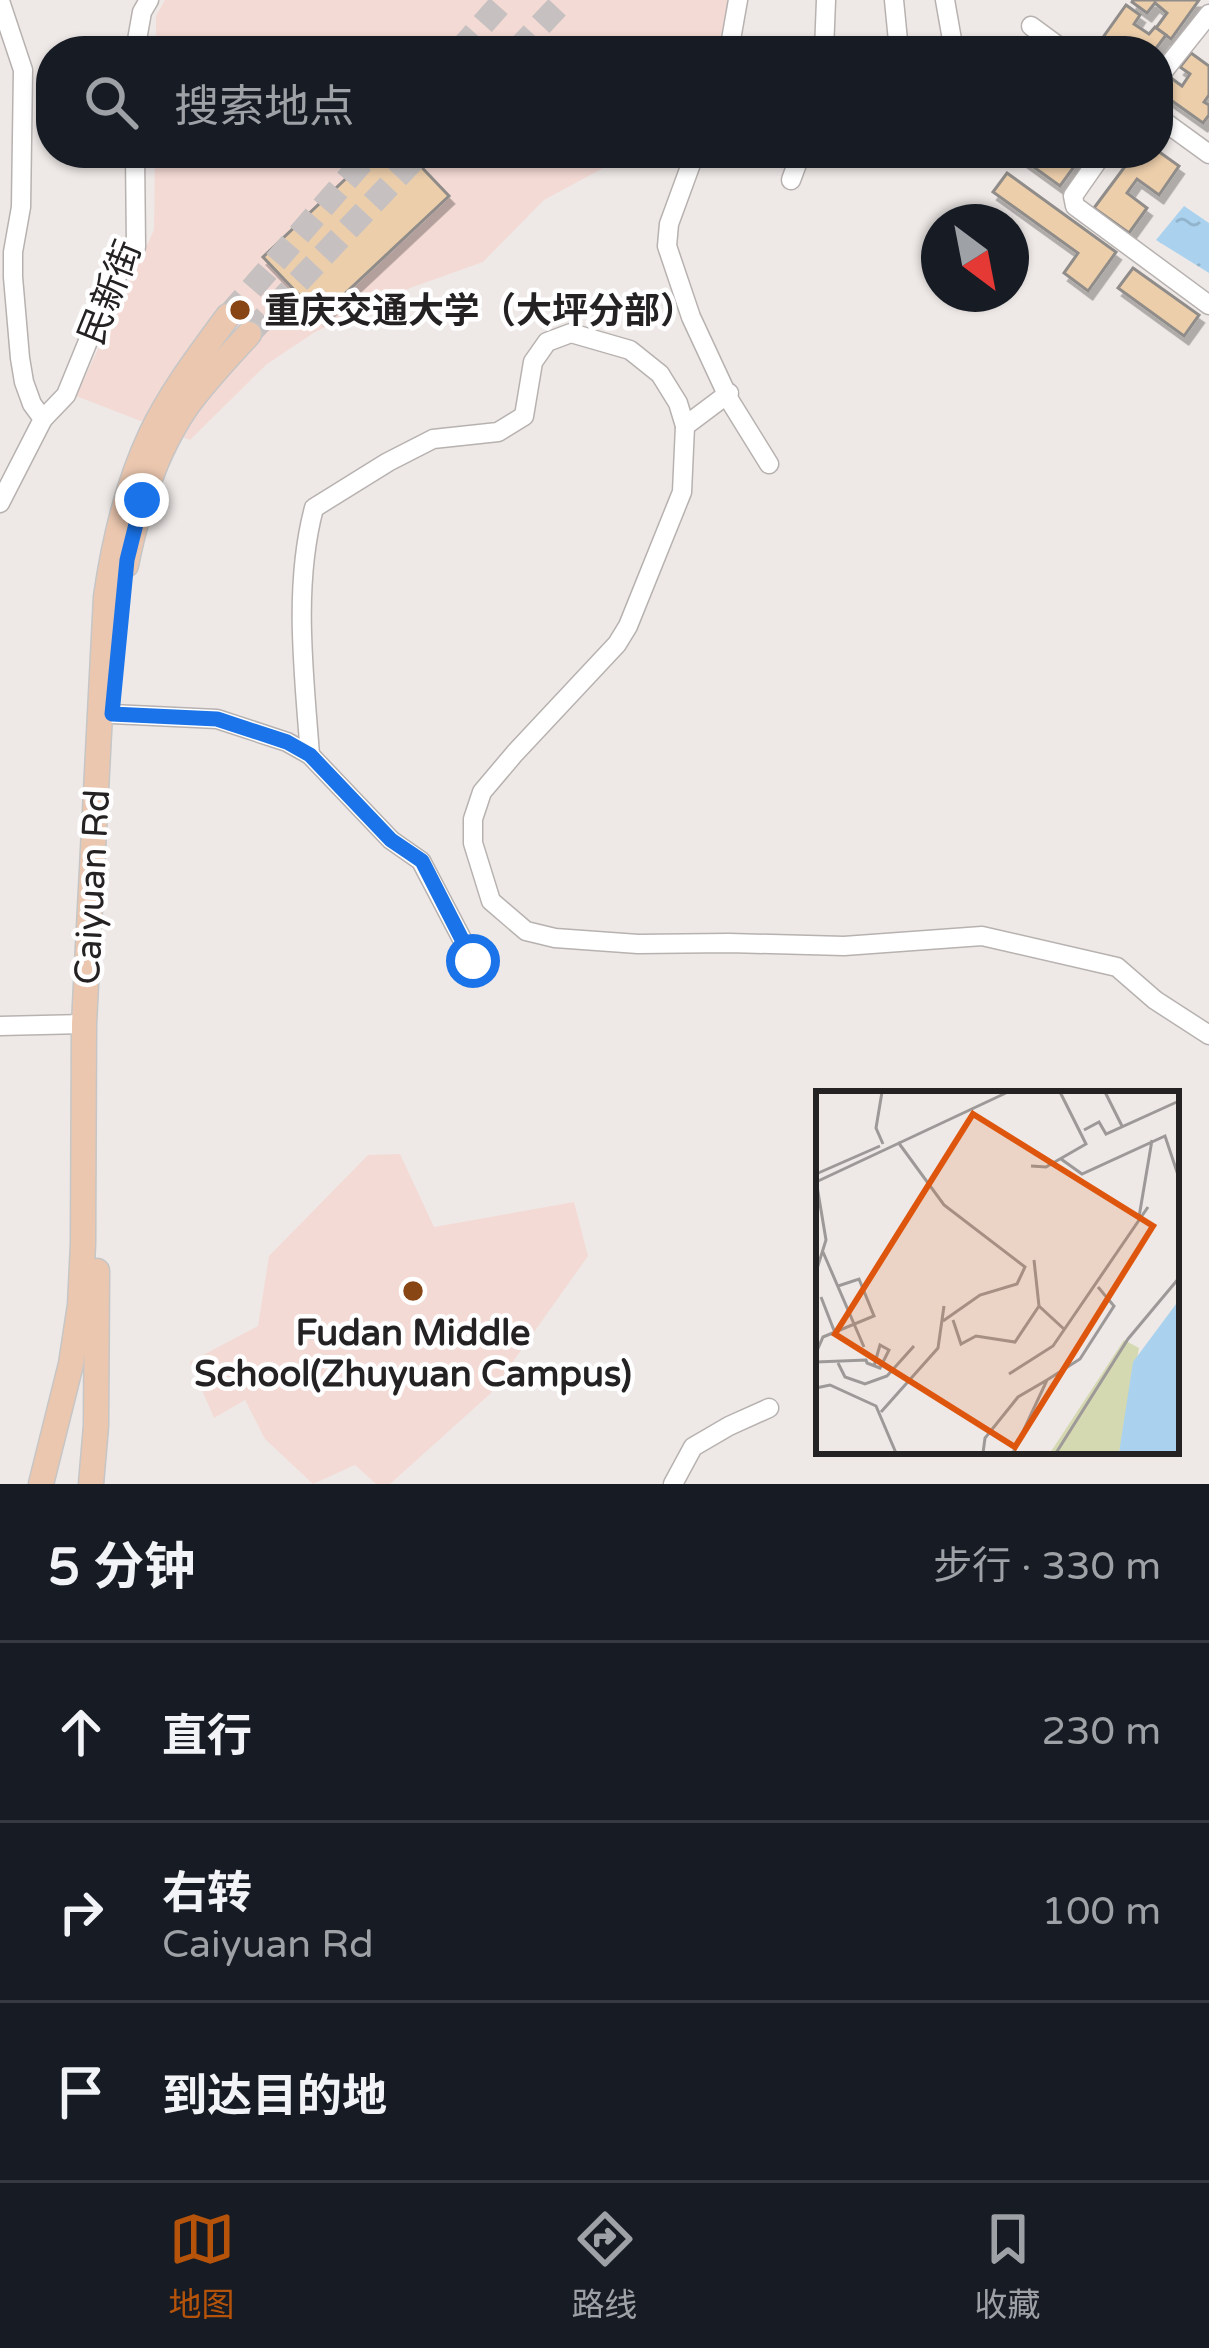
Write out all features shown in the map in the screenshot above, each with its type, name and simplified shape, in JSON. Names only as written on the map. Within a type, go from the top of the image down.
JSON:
[{"type":"main road","name":"Caiyuan Rd","points":[[41,1484],[71,1364],[80,1305],[84,1024],[106,596],[115,541],[151,434],[228,316]]},
{"type":"main road","name":"Caiyuan Rd","points":[[92,1482],[98,1113],[112,714],[124,581],[142,500],[166,442],[184,410],[249,334]]},
{"type":"street","points":[[138,36],[149,0]]},
{"type":"street","points":[[732,36],[738,0]]},
{"type":"street","points":[[825,36],[826,0]]},
{"type":"street","points":[[894,0],[898,36]]},
{"type":"street","points":[[945,0],[951,36]]},
{"type":"street","points":[[0,1],[23,70],[21,208],[13,277],[20,358],[32,404],[43,419]]},
{"type":"street","points":[[1173,59],[1209,14]]},
{"type":"street","points":[[1031,26],[1045,36]]},
{"type":"street","points":[[1173,128],[1209,154]]},
{"type":"street","name":"民新街","points":[[0,503],[43,419],[66,395],[111,285],[136,247],[136,168]]},
{"type":"street","points":[[690,168],[669,224],[667,246],[691,316],[730,401],[769,464]]},
{"type":"street","points":[[791,180],[795,168]]},
{"type":"street","points":[[1093,168],[1073,196],[1075,206],[1209,305]]},
{"type":"street","points":[[310,755],[303,653],[304,544],[314,508],[433,439],[498,432],[524,416],[533,362],[547,342],[571,333],[630,350],[660,374],[678,403],[685,426],[682,492],[617,644],[482,792],[473,819],[472,843],[491,901],[526,931],[555,938],[638,944],[844,946],[982,936],[1117,967],[1155,1000],[1209,1035]]},
{"type":"street","points":[[685,426],[729,393]]},
{"type":"street","points":[[112,714],[217,719],[287,742],[310,755],[391,840],[422,861],[473,961]]},
{"type":"street","points":[[0,1026],[84,1024]]},
{"type":"street","points":[[673,1484],[693,1447],[769,1408]]},
{"type":"shaded area","points":[[165,0],[728,0],[721,36],[156,36],[156,16]]},
{"type":"shaded area","name":"重庆交通大学（大坪分部）","points":[[155,168],[603,168],[544,200],[483,262],[410,288],[315,332],[267,364],[190,440],[76,396],[154,230]]},
{"type":"shaded area","name":"Fudan Middle School(Zhuyuan Campus)","points":[[400,1154],[434,1227],[574,1202],[588,1256],[490,1394],[390,1484],[376,1484],[355,1465],[313,1484],[265,1439],[245,1400],[214,1418],[190,1362],[258,1326],[269,1256],[368,1155]]},
{"type":"water","points":[[1184,206],[1209,223],[1209,273],[1156,240]]},
{"type":"building","points":[[1199,0],[1173,36],[1156,28],[1167,13],[1155,3],[1147,13],[1132,2]]},
{"type":"building","points":[[1126,5],[1140,15],[1134,24],[1149,34],[1155,27],[1166,35],[1165,36],[1104,36]]},
{"type":"building","points":[[1191,53],[1209,66],[1209,95],[1204,102],[1209,115],[1203,123],[1173,102],[1173,79],[1182,86],[1190,74],[1180,67]]},
{"type":"building","points":[[1173,162],[1179,166],[1159,195],[1137,179],[1127,193],[1147,208],[1129,233],[1094,208],[1124,168],[1173,168]]},
{"type":"building","points":[[357,168],[422,168],[449,196],[320,317],[263,257]]},
{"type":"building","points":[[1035,168],[1073,168],[1060,186]]},
{"type":"building","points":[[1007,173],[1116,252],[1088,291],[1064,273],[1078,253],[1029,218],[1029,204],[1010,204],[993,192]]},
{"type":"building","points":[[1133,268],[1199,315],[1184,336],[1118,288]]},
{"type":"tunnel","points":[[472,36],[504,0]]},
{"type":"tunnel","points":[[530,36],[564,0]]},
{"type":"tunnel","points":[[228,316],[357,168]]},
{"type":"tunnel","points":[[249,334],[406,168]]},
{"type":"place","name":"重庆交通大学（大坪分部）","points":[[240,310]]},
{"type":"place","name":"Fudan Middle School(Zhuyuan Campus)","points":[[413,1291]]},
{"type":"route","points":[[142,500],[121,602],[112,714],[217,719],[287,742],[310,755],[391,840],[422,861],[473,961]]}]
